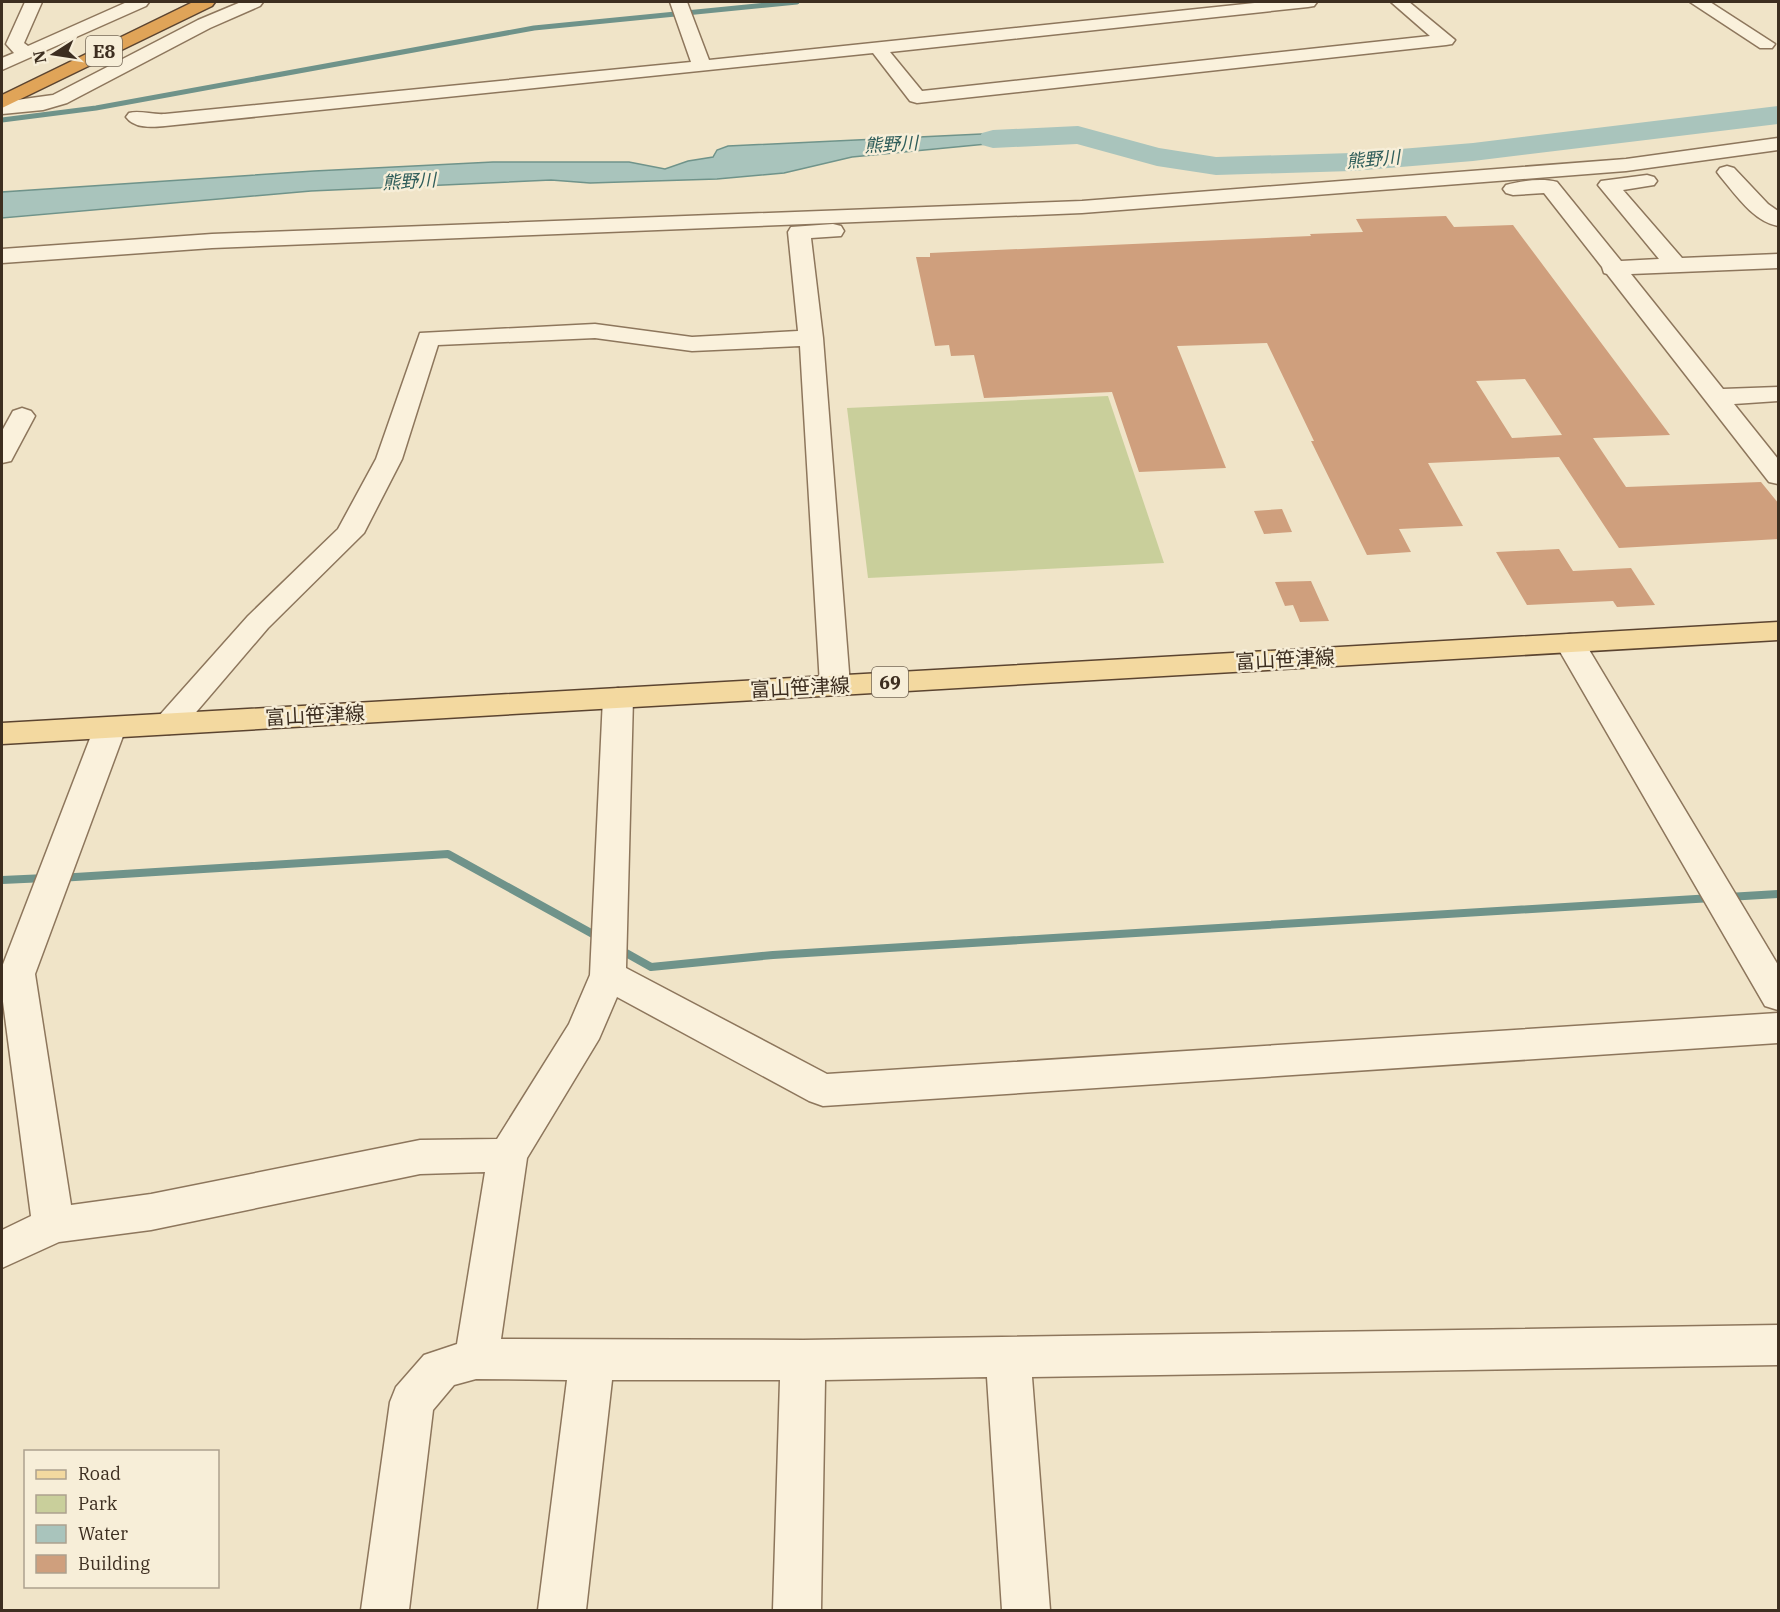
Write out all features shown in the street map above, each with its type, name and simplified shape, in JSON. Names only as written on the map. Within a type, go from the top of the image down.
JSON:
[{"type":"highway","name":"E8","points":[[2,99],[178,2]]},
{"type":"highway","name":"E8","points":[[2,99],[206,2]]},
{"type":"main road","name":"富山笹津線","points":[[2,734],[1779,631]]},
{"type":"street","points":[[25,54],[15,44],[33,2]]},
{"type":"street","points":[[2,65],[140,2]]},
{"type":"street","points":[[2,99],[43,104],[60,99],[204,24],[254,2]]},
{"type":"street","points":[[678,2],[702,66]]},
{"type":"street","points":[[136,117],[147,121],[198,117],[1308,2]]},
{"type":"street","points":[[878,48],[916,97],[1446,40],[1399,2]]},
{"type":"street","points":[[1699,2],[1766,44]]},
{"type":"street","points":[[2,256],[224,241],[1082,207],[1626,165],[1779,144]]},
{"type":"street","points":[[1676,265],[1608,185],[1737,171],[1760,209],[1779,220]]},
{"type":"street","points":[[835,685],[811,338],[799,232],[1082,219],[1550,186],[1612,268],[1779,476]]},
{"type":"street","points":[[1612,268],[1779,261]]},
{"type":"street","points":[[169,724],[258,622],[350,533],[389,459],[428,338],[595,331],[692,344],[811,338]]},
{"type":"street","points":[[1714,396],[1779,394]]},
{"type":"street","points":[[2,455],[22,416]]},
{"type":"street","points":[[1570,643],[1779,996]]},
{"type":"street","points":[[476,1359],[508,1155],[586,1029],[608,975],[618,698]]},
{"type":"street","points":[[53,1225],[17,974],[110,728]]},
{"type":"street","points":[[608,975],[824,1090],[1779,1028]]},
{"type":"street","points":[[2,1250],[53,1225],[151,1212],[420,1157],[508,1155]]},
{"type":"street","points":[[385,1611],[412,1402],[440,1369],[476,1359],[803,1360],[1779,1345]]},
{"type":"street","points":[[1008,1356],[1026,1611]]},
{"type":"street","points":[[562,1611],[592,1359]]},
{"type":"street","points":[[797,1611],[803,1360]]},
{"type":"green space","points":[[1108,396],[1164,563],[868,578],[847,408]]},
{"type":"water","points":[[1066,130],[1059,137],[852,157],[784,173],[717,179],[590,183],[551,180],[311,191],[2,218],[2,192],[314,171],[493,162],[629,162],[665,169],[688,161],[713,157],[717,150],[728,146]]},
{"type":"building","points":[[1446,216],[1454,227],[1513,225],[1670,435],[1593,438],[1626,487],[1761,482],[1779,504],[1779,539],[1619,548],[1559,457],[1428,463],[1463,526],[1399,529],[1411,552],[1367,555],[1311,441],[1314,441],[1267,343],[1177,346],[1226,468],[1139,472],[1112,392],[984,398],[974,355],[951,356],[949,345],[935,346],[916,257],[930,257],[930,253],[1363,232],[1356,219]],"holes":[[[1525,379],[1562,435],[1512,438],[1476,381]]]},
{"type":"building","points":[[1282,509],[1292,532],[1264,534],[1254,511]]},
{"type":"building","points":[[1559,549],[1573,571],[1631,568],[1655,605],[1617,607],[1613,601],[1527,605],[1496,552]]},
{"type":"building","points":[[1311,581],[1329,621],[1300,622],[1293,605],[1285,606],[1275,582]]},
{"type":"waterway","points":[[2,120],[96,108],[534,28],[797,2]]},
{"type":"waterway","name":"熊野川","points":[[993,139],[1078,135],[1157,157],[1216,166],[1352,162],[1473,152],[1778,115]]},
{"type":"waterway","points":[[59,878],[448,854],[600,938]]},
{"type":"waterway","points":[[2,880],[46,878]]},
{"type":"waterway","points":[[1728,897],[1778,894]]},
{"type":"waterway","points":[[619,949],[651,967],[773,955],[1712,898]]}]
